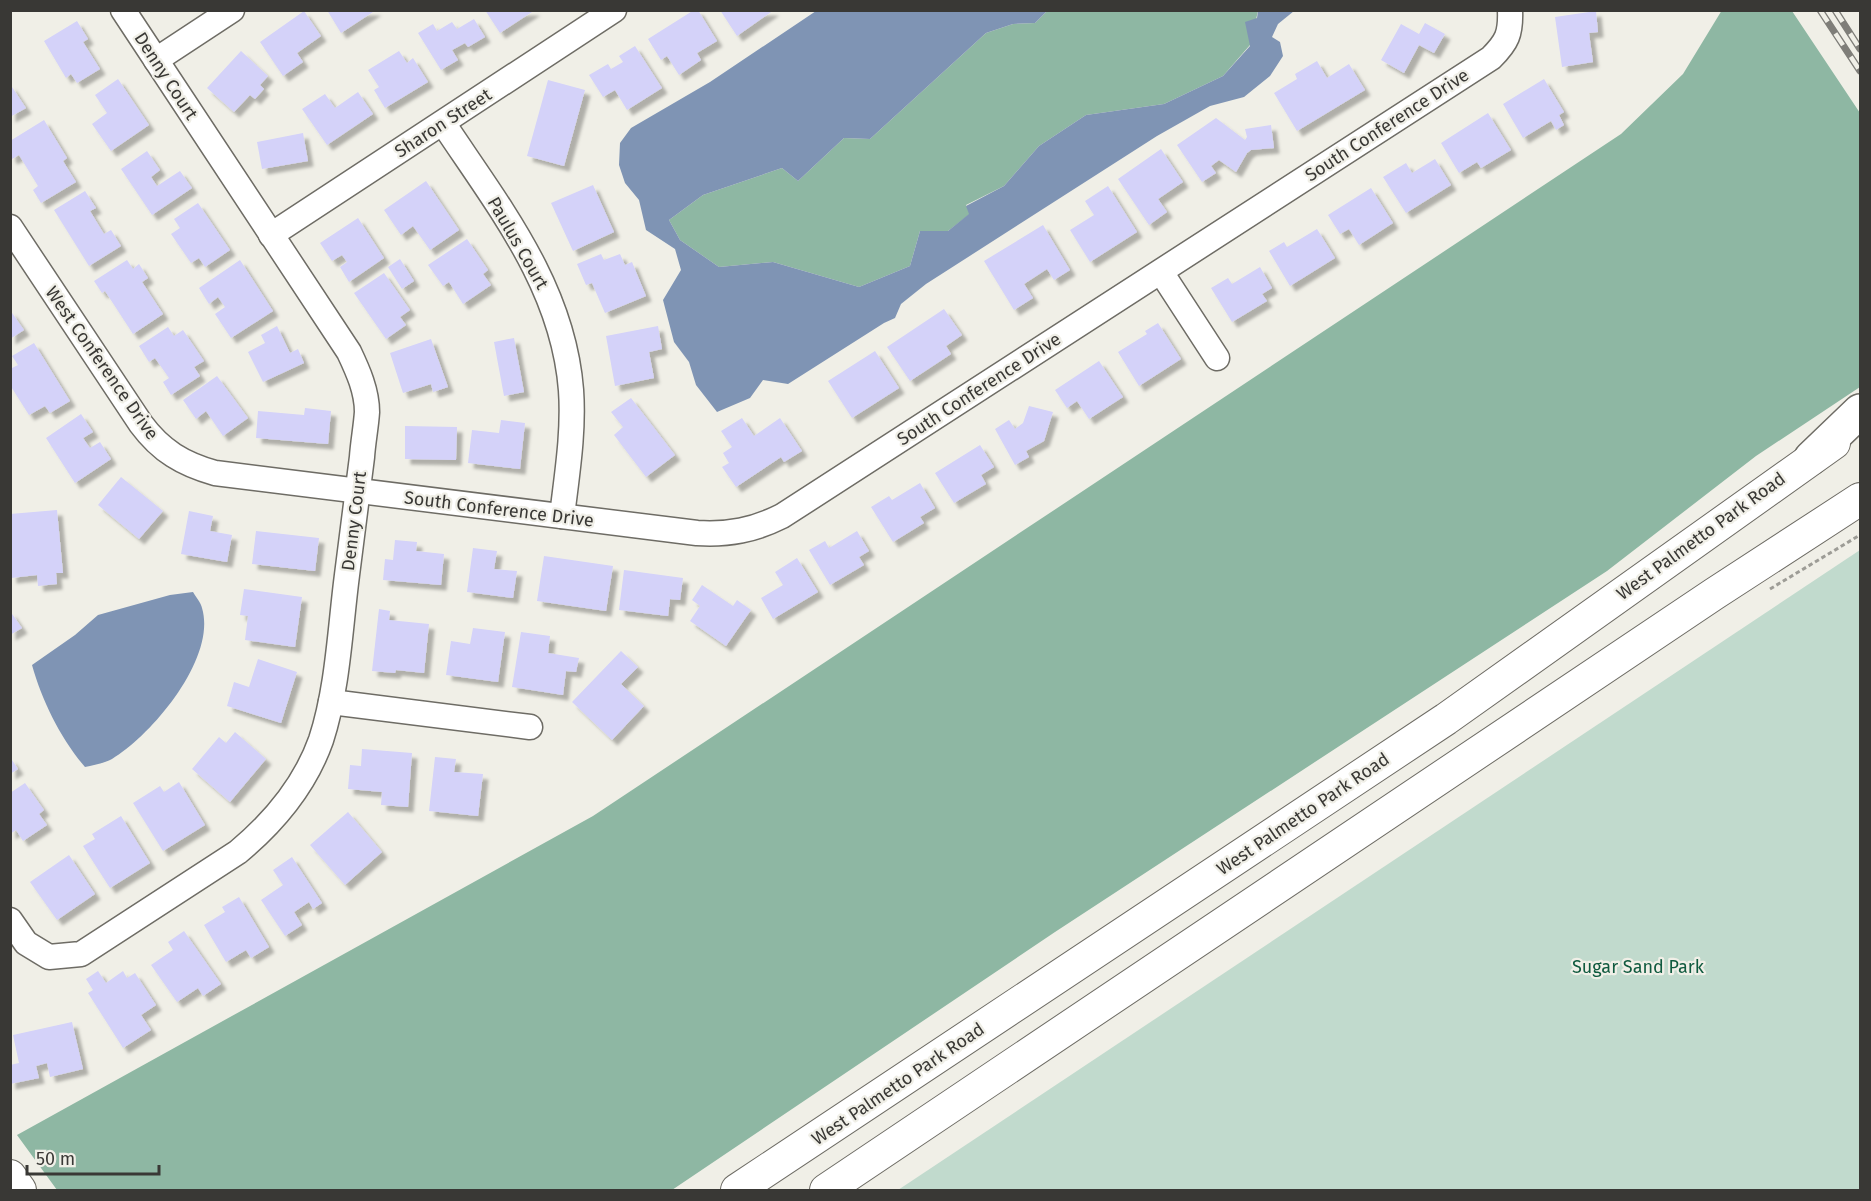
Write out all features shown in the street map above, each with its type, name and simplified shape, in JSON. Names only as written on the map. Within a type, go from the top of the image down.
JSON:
[{"type":"highway","points":[[1811,458],[1860,411]]},
{"type":"main road","name":"West Palmetto Park Road","points":[[737,1191],[1446,719],[1811,458],[1860,426]]},
{"type":"main road","points":[[826,1191],[1704,601],[1860,499]]},
{"type":"main road","points":[[1160,909],[1186,949]]},
{"type":"main road","points":[[10,1176],[20,1191]]},
{"type":"street","name":"Denny Court","points":[[10,920],[26,943],[49,957],[81,954],[238,852],[254,840],[281,810],[303,777],[320,741],[331,702],[358,491],[367,411],[358,370],[349,352],[123,10]]},
{"type":"street","points":[[156,60],[232,10]]},
{"type":"street","name":"Sharon Street","points":[[271,235],[614,10]]},
{"type":"street","name":"South Conference Drive","points":[[358,491],[715,535],[750,530],[766,524],[792,510],[1491,58],[1504,45],[1510,28],[1509,10]]},
{"type":"street","name":"Paulus Court","points":[[443,123],[520,239],[537,269],[558,319],[567,354],[572,417],[571,444],[561,516]]},
{"type":"street","name":"West Conference Drive","points":[[10,227],[141,424],[166,452],[195,467],[215,473],[358,491]]},
{"type":"street","points":[[1161,272],[1217,358]]},
{"type":"street","points":[[331,702],[530,727]]},
{"type":"green space","points":[[1722,10],[1792,11],[1860,113],[1860,387],[1756,456],[1607,571],[1055,932],[672,1190],[57,1190],[17,1135],[593,816],[1621,134],[1683,74]]},
{"type":"green space","points":[[1047,11],[1258,11],[1250,45],[1223,76],[1164,104],[1086,115],[1039,146],[1004,186],[966,205],[970,214],[948,231],[920,231],[910,266],[859,287],[773,262],[719,267],[680,240],[669,220],[703,195],[782,168],[798,181],[844,138],[870,139],[986,33],[1013,24],[1035,23]]},
{"type":"green space","name":"Sugar Sand Park","points":[[1860,550],[1860,1190],[898,1190]]},
{"type":"water","points":[[816,11],[1047,11],[1035,23],[1013,24],[986,33],[870,139],[844,138],[798,181],[782,168],[703,195],[669,220],[680,240],[719,267],[773,262],[859,287],[910,266],[920,231],[948,231],[969,214],[966,206],[1004,186],[1039,146],[1086,115],[1164,104],[1223,76],[1250,46],[1245,22],[1257,18],[1258,11],[1294,11],[1278,24],[1272,37],[1280,42],[1283,56],[1270,76],[1244,97],[1210,106],[1157,136],[926,284],[901,304],[895,318],[788,384],[763,380],[750,398],[717,412],[696,385],[689,362],[674,342],[663,300],[681,270],[675,249],[646,230],[639,200],[625,183],[619,165],[620,143],[631,128],[710,82]]},
{"type":"water","points":[[193,592],[201,606],[204,628],[200,649],[178,693],[162,714],[128,748],[109,760],[85,767],[53,719],[32,665],[75,635],[98,615],[170,595]]},
{"type":"building","points":[[327,10],[376,10],[341,33]]},
{"type":"building","points":[[485,10],[535,10],[500,33]]},
{"type":"building","points":[[694,10],[698,10],[717,41],[697,53],[701,60],[679,75],[667,56],[661,60],[648,39]]},
{"type":"building","points":[[720,10],[774,10],[737,36]]},
{"type":"building","points":[[304,11],[321,36],[297,53],[303,62],[283,76],[260,42]]},
{"type":"building","points":[[1596,11],[1598,32],[1589,33],[1593,62],[1562,67],[1555,17]]},
{"type":"building","points":[[474,19],[485,37],[468,47],[465,43],[452,50],[458,60],[441,70],[418,33],[433,24],[437,31],[452,22],[457,29]]},
{"type":"building","points":[[77,21],[88,39],[83,42],[100,69],[77,83],[71,74],[66,78],[44,41]]},
{"type":"building","points":[[1425,23],[1445,34],[1434,53],[1419,45],[1404,73],[1381,60],[1401,24],[1419,34]]},
{"type":"building","points":[[635,46],[662,88],[627,110],[615,90],[603,97],[589,75],[608,64],[611,69],[623,62],[619,56]]},
{"type":"building","points":[[241,51],[268,76],[260,85],[264,89],[255,99],[250,95],[234,112],[207,88]]},
{"type":"building","points":[[399,51],[407,63],[413,58],[428,82],[385,108],[374,90],[379,87],[368,70]]},
{"type":"building","points":[[1317,61],[1327,78],[1349,64],[1365,90],[1297,131],[1274,93],[1297,79],[1295,74]]},
{"type":"building","points":[[118,79],[149,125],[111,151],[92,124],[107,113],[95,95]]},
{"type":"building","points":[[1544,79],[1564,112],[1559,115],[1564,125],[1556,130],[1551,121],[1523,138],[1503,104]]},
{"type":"building","points":[[548,80],[585,90],[564,166],[527,156]]},
{"type":"building","points":[[10,84],[26,108],[10,117]]},
{"type":"building","points":[[358,92],[373,114],[327,145],[302,109],[325,94],[335,108]]},
{"type":"building","points":[[1488,113],[1511,150],[1481,168],[1477,162],[1459,173],[1441,143]]},
{"type":"building","points":[[1216,118],[1245,140],[1247,137],[1245,129],[1271,125],[1274,148],[1251,150],[1236,172],[1219,160],[1211,166],[1216,173],[1202,182],[1177,145]]},
{"type":"building","points":[[44,120],[67,158],[63,161],[76,182],[41,203],[33,190],[38,186],[19,155],[12,159],[10,156],[10,141]]},
{"type":"building","points":[[303,133],[308,161],[262,169],[257,142]]},
{"type":"building","points":[[1161,149],[1183,182],[1158,199],[1167,212],[1149,225],[1118,179]]},
{"type":"building","points":[[147,151],[160,170],[151,177],[157,186],[180,171],[192,188],[152,215],[121,169]]},
{"type":"building","points":[[1435,159],[1451,185],[1406,213],[1383,177],[1406,163],[1412,173]]},
{"type":"building","points":[[426,181],[459,230],[430,250],[413,226],[401,235],[384,210]]},
{"type":"building","points":[[593,185],[614,232],[573,251],[551,203]]},
{"type":"building","points":[[1108,186],[1137,232],[1090,262],[1070,230],[1094,215],[1085,201]]},
{"type":"building","points":[[1371,188],[1393,223],[1359,245],[1349,229],[1340,234],[1328,215]]},
{"type":"building","points":[[85,191],[96,208],[90,211],[104,234],[111,230],[121,246],[89,266],[54,210]]},
{"type":"building","points":[[198,203],[230,250],[205,267],[199,258],[191,263],[171,234],[180,228],[174,219]]},
{"type":"building","points":[[358,218],[384,258],[349,282],[340,267],[347,262],[342,255],[332,261],[320,243]]},
{"type":"building","points":[[1043,225],[1070,270],[1054,280],[1047,269],[1024,284],[1033,298],[1014,310],[984,261]]},
{"type":"building","points":[[1317,229],[1335,258],[1290,286],[1269,251],[1284,242],[1287,247]]},
{"type":"building","points":[[467,239],[488,270],[483,274],[491,285],[463,304],[449,282],[443,286],[428,265]]},
{"type":"building","points":[[601,254],[604,260],[620,254],[625,265],[632,262],[646,296],[605,313],[592,283],[586,285],[577,264]]},
{"type":"building","points":[[400,259],[414,281],[402,289],[388,267]]},
{"type":"building","points":[[127,260],[133,269],[139,264],[148,278],[142,282],[163,314],[133,334],[105,291],[102,293],[94,281]]},
{"type":"building","points":[[240,260],[273,311],[231,338],[215,314],[225,307],[218,297],[209,304],[199,288]]},
{"type":"building","points":[[1260,267],[1272,288],[1262,294],[1267,301],[1232,322],[1211,288],[1228,278],[1232,284]]},
{"type":"building","points":[[384,273],[410,310],[400,317],[406,325],[386,339],[354,293]]},
{"type":"building","points":[[944,309],[962,335],[946,346],[951,354],[910,381],[887,347]]},
{"type":"building","points":[[10,310],[24,330],[10,339]]},
{"type":"building","points":[[1158,323],[1181,359],[1139,386],[1118,352],[1147,334],[1145,331]]},
{"type":"building","points":[[277,326],[290,353],[298,349],[304,363],[263,382],[248,352],[265,343],[261,335]]},
{"type":"building","points":[[658,326],[662,349],[649,352],[654,378],[615,386],[606,336]]},
{"type":"building","points":[[168,327],[174,336],[183,330],[204,361],[194,367],[200,376],[171,395],[163,382],[169,378],[155,358],[149,362],[139,346]]},
{"type":"building","points":[[514,338],[524,392],[504,396],[494,342]]},
{"type":"building","points":[[431,339],[448,387],[433,392],[431,384],[403,393],[390,353]]},
{"type":"building","points":[[34,343],[70,401],[50,413],[45,406],[29,415],[10,385],[10,369],[18,365],[12,356]]},
{"type":"building","points":[[875,351],[899,388],[852,418],[828,381]]},
{"type":"building","points":[[1099,361],[1123,397],[1089,419],[1077,401],[1067,408],[1055,390]]},
{"type":"building","points":[[217,376],[248,418],[223,436],[206,411],[196,419],[183,400]]},
{"type":"building","points":[[631,398],[675,455],[646,477],[614,435],[623,427],[611,412]]},
{"type":"building","points":[[1029,406],[1053,412],[1044,441],[1026,451],[1029,457],[1015,465],[995,429],[1009,420],[1015,429],[1023,423]]},
{"type":"building","points":[[305,408],[331,411],[328,444],[256,438],[258,411],[304,415]]},
{"type":"building","points":[[81,414],[93,432],[83,438],[90,448],[100,442],[111,459],[75,483],[46,438]]},
{"type":"building","points":[[742,418],[754,436],[780,418],[802,451],[784,462],[781,457],[736,487],[722,467],[729,463],[723,453],[732,447],[721,431]]},
{"type":"building","points":[[501,420],[525,423],[520,469],[468,463],[472,430],[499,433]]},
{"type":"building","points":[[405,426],[457,427],[456,460],[405,459]]},
{"type":"building","points":[[980,445],[994,467],[981,475],[986,484],[954,503],[935,473]]},
{"type":"building","points":[[121,477],[163,511],[139,539],[98,505]]},
{"type":"building","points":[[920,483],[935,508],[920,517],[924,523],[893,542],[871,507],[889,496],[892,500]]},
{"type":"building","points":[[57,510],[63,573],[56,573],[57,584],[38,586],[37,575],[11,578],[10,514]]},
{"type":"building","points":[[189,511],[213,516],[210,531],[232,535],[227,562],[181,554]]},
{"type":"building","points":[[256,531],[319,538],[315,571],[252,564]]},
{"type":"building","points":[[857,531],[869,551],[859,557],[864,565],[830,585],[809,550],[825,541],[829,548]]},
{"type":"building","points":[[395,540],[417,542],[416,551],[444,554],[441,585],[383,580],[385,559],[393,560]]},
{"type":"building","points":[[473,548],[497,551],[494,569],[517,571],[513,598],[467,592]]},
{"type":"building","points":[[544,556],[613,566],[606,611],[537,601]]},
{"type":"building","points":[[797,558],[818,592],[773,619],[761,598],[783,585],[775,572]]},
{"type":"building","points":[[624,570],[683,578],[680,600],[670,599],[668,616],[619,610]]},
{"type":"building","points":[[702,585],[733,606],[737,600],[751,610],[726,646],[690,621],[700,606],[692,600]]},
{"type":"building","points":[[244,589],[302,597],[295,647],[245,640],[248,616],[240,615]]},
{"type":"building","points":[[379,609],[390,611],[389,620],[429,624],[424,673],[396,670],[395,673],[372,671]]},
{"type":"building","points":[[10,611],[22,628],[10,635]]},
{"type":"building","points":[[473,628],[505,632],[498,682],[446,675],[451,641],[470,644]]},
{"type":"building","points":[[521,632],[550,636],[548,653],[579,658],[576,672],[566,671],[563,695],[512,687]]},
{"type":"building","points":[[621,651],[638,667],[621,684],[644,706],[612,740],[572,702]]},
{"type":"building","points":[[258,659],[297,672],[281,723],[227,706],[234,682],[249,687]]},
{"type":"building","points":[[235,732],[266,759],[230,802],[192,769],[219,737],[226,743]]},
{"type":"building","points":[[362,749],[412,753],[408,807],[381,805],[382,792],[348,789],[350,765],[361,766]]},
{"type":"building","points":[[10,757],[18,769],[10,774]]},
{"type":"building","points":[[435,757],[456,759],[454,772],[483,774],[478,816],[429,811]]},
{"type":"building","points":[[179,782],[205,825],[163,851],[133,803],[160,786],[164,792]]},
{"type":"building","points":[[25,783],[44,810],[39,814],[47,825],[23,841],[16,830],[10,834],[10,793]]},
{"type":"building","points":[[348,812],[382,852],[345,885],[310,845]]},
{"type":"building","points":[[121,816],[150,863],[110,888],[83,846],[95,839],[92,834]]},
{"type":"building","points":[[69,855],[95,894],[57,920],[30,882]]},
{"type":"building","points":[[292,857],[322,903],[313,909],[309,902],[294,912],[302,925],[285,936],[261,900],[283,885],[273,870]]},
{"type":"building","points":[[239,897],[269,947],[251,958],[246,950],[226,962],[204,925],[225,912],[222,907]]},
{"type":"building","points":[[184,931],[221,984],[203,996],[198,988],[177,1002],[151,965],[173,950],[168,942]]},
{"type":"building","points":[[98,971],[106,983],[123,971],[127,978],[135,973],[156,1005],[141,1015],[151,1030],[123,1048],[88,993],[93,990],[86,979]]},
{"type":"building","points":[[72,1022],[83,1069],[50,1077],[47,1063],[36,1066],[39,1078],[10,1084],[10,1065],[19,1063],[13,1035]]},
{"type":"railway","points":[[1820,10],[1860,71]]},
{"type":"railway","points":[[1835,10],[1860,49]]}]
